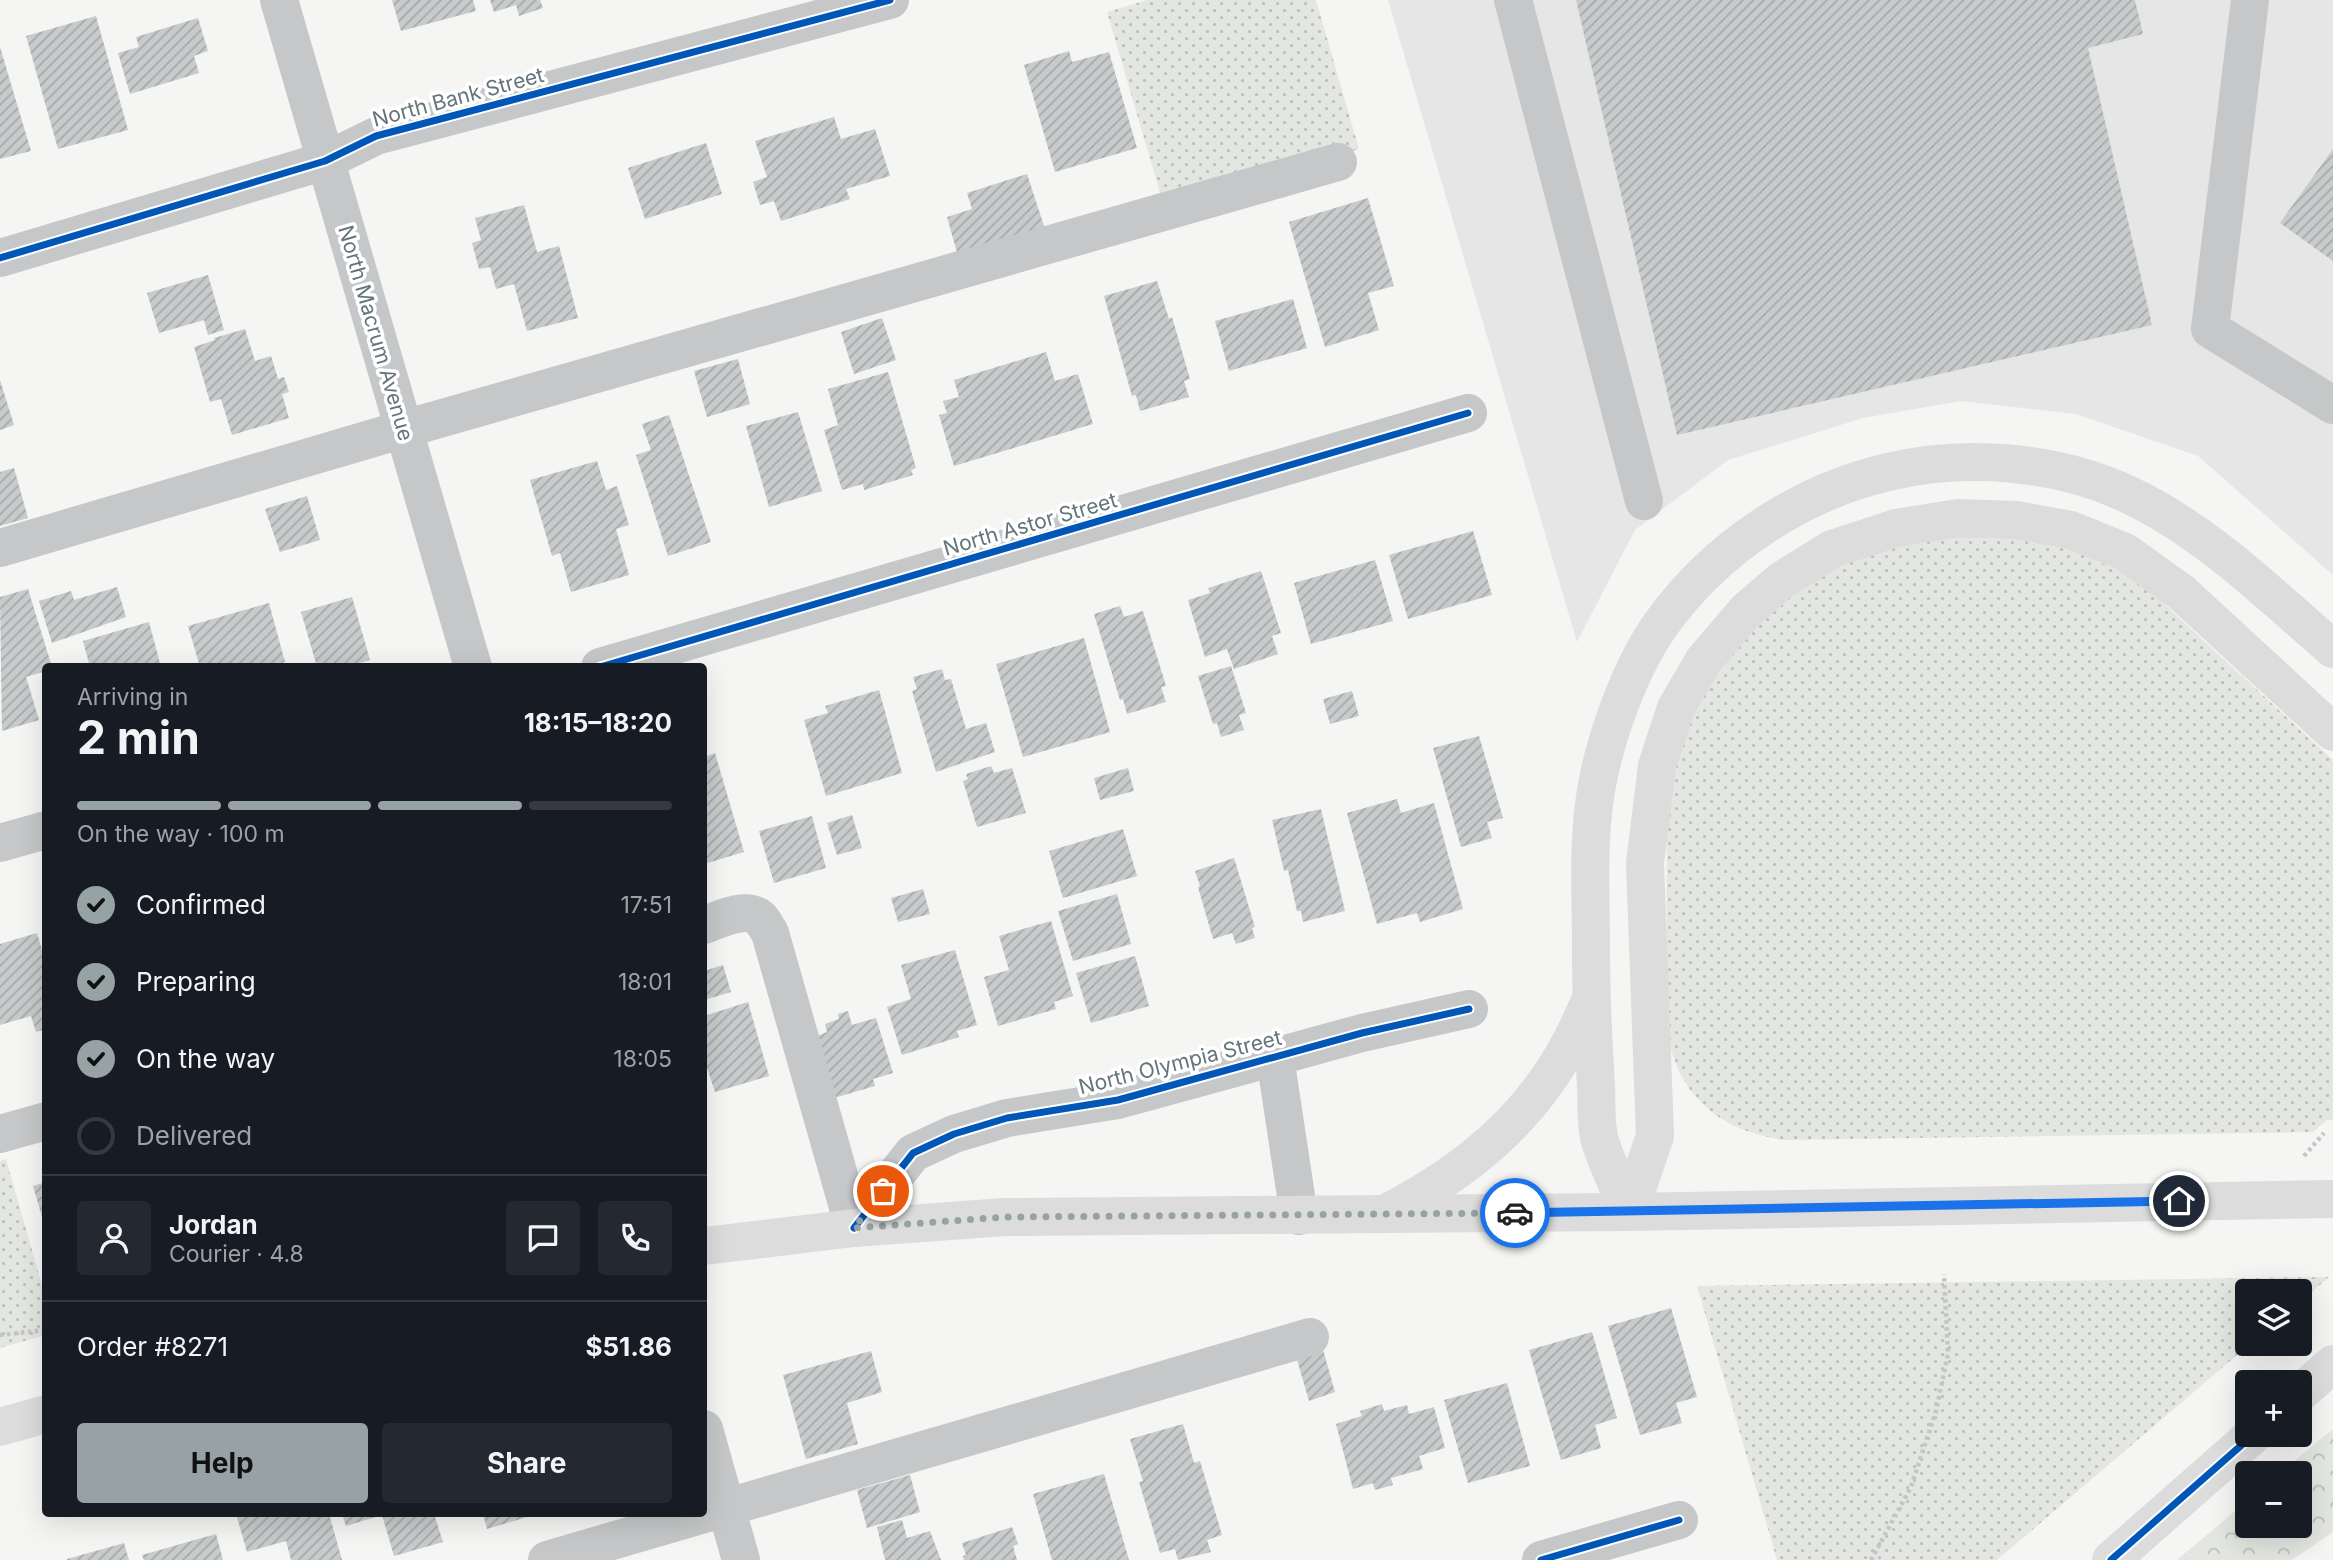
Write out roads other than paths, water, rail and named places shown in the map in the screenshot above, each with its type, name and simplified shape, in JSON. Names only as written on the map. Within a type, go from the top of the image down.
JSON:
[{"type":"main road","points":[[1629,1212],[1599,1138],[1591,999],[1591,844],[1596,787],[1608,737],[1631,679],[1660,625],[1705,572],[1755,531],[1810,498],[1856,479],[1915,466],[1989,463],[2072,474],[2127,494],[2181,525],[2236,565],[2333,649]]},
{"type":"main road","points":[[1629,1212],[1655,1136],[1646,863],[1657,766],[1676,708],[1704,660],[1746,611],[1782,580],[1832,549],[1896,528],[1958,517],[2016,520],[2071,530],[2125,552],[2182,593],[2333,732]]},
{"type":"main road","points":[[1384,1215],[1429,1191],[1471,1162],[1508,1128],[1541,1089],[1569,1046],[1591,999]]},
{"type":"main road","points":[[707,1246],[854,1228],[1005,1217],[1629,1212],[2333,1199]]},
{"type":"main road","points":[[2312,1382],[2333,1364]]},
{"type":"main road","points":[[0,1427],[42,1415]]},
{"type":"main road","points":[[2111,1560],[2238,1447]]},
{"type":"street","name":"North Macrum Avenue","points":[[279,0],[472,663]]},
{"type":"street","name":"North Bank Street","points":[[0,258],[326,161],[376,136],[890,0]]},
{"type":"street","points":[[1513,0],[1644,501]]},
{"type":"street","points":[[2250,0],[2210,328],[2333,405]]},
{"type":"street","points":[[0,548],[404,429],[1338,162]]},
{"type":"street","name":"North Astor Street","points":[[614,663],[1468,413]]},
{"type":"street","points":[[0,844],[42,831]]},
{"type":"street","points":[[707,924],[732,915],[748,914],[760,918],[771,933],[854,1228]]},
{"type":"street","name":"North Olympia Street","points":[[854,1228],[913,1153],[954,1134],[1007,1118],[1118,1100],[1362,1033],[1469,1009]]},
{"type":"street","name":"North Olympia Street","points":[[1275,1057],[1299,1216]]},
{"type":"street","points":[[0,1134],[42,1122]]},
{"type":"street","points":[[707,1514],[1310,1337]]},
{"type":"street","points":[[707,1440],[741,1560]]},
{"type":"street","points":[[547,1560],[695,1517]]},
{"type":"street","points":[[1541,1560],[1679,1520]]}]
